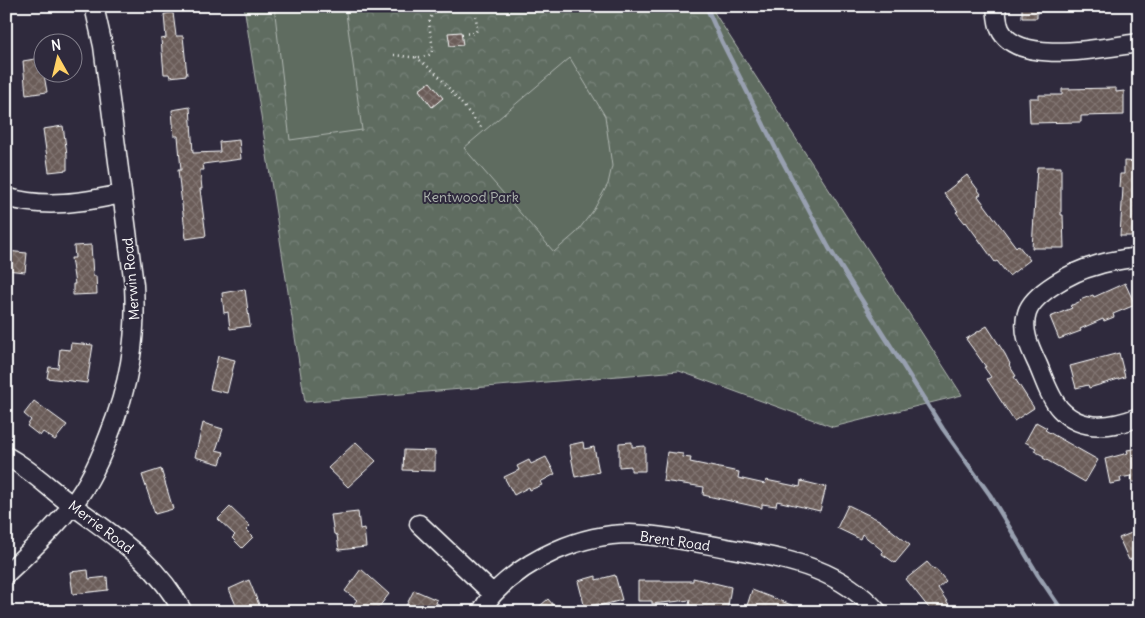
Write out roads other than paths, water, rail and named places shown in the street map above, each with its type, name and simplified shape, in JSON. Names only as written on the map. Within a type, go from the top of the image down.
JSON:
[{"type":"street","name":"Merwin Road","points":[[6,574],[66,514],[87,484],[104,449],[120,407],[131,362],[136,313],[134,285],[103,46],[94,6]]},
{"type":"street","points":[[996,6],[1001,30],[1009,40],[1018,46],[1032,50],[1072,51],[1139,44]]},
{"type":"street","points":[[6,197],[20,202],[41,204],[122,194]]},
{"type":"street","points":[[1139,257],[1092,266],[1071,275],[1055,284],[1036,299],[1026,313],[1026,334],[1030,347],[1060,409],[1075,419],[1093,426],[1112,426],[1139,417]]},
{"type":"street","name":"Merrie Road","points":[[6,456],[120,539],[146,562],[158,575],[182,612]]},
{"type":"street","points":[[419,524],[493,594]]},
{"type":"street","name":"Brent Road","points":[[481,612],[493,594],[514,576],[540,558],[575,543],[608,536],[648,535],[780,558],[806,565],[842,581],[869,602],[878,612]]},
{"type":"waterway","points":[[706,6],[776,149],[829,248],[943,429],[990,495],[1038,575],[1063,612]]},
{"type":"park label","name":"Kentwood Park","points":[[471,197]]}]
